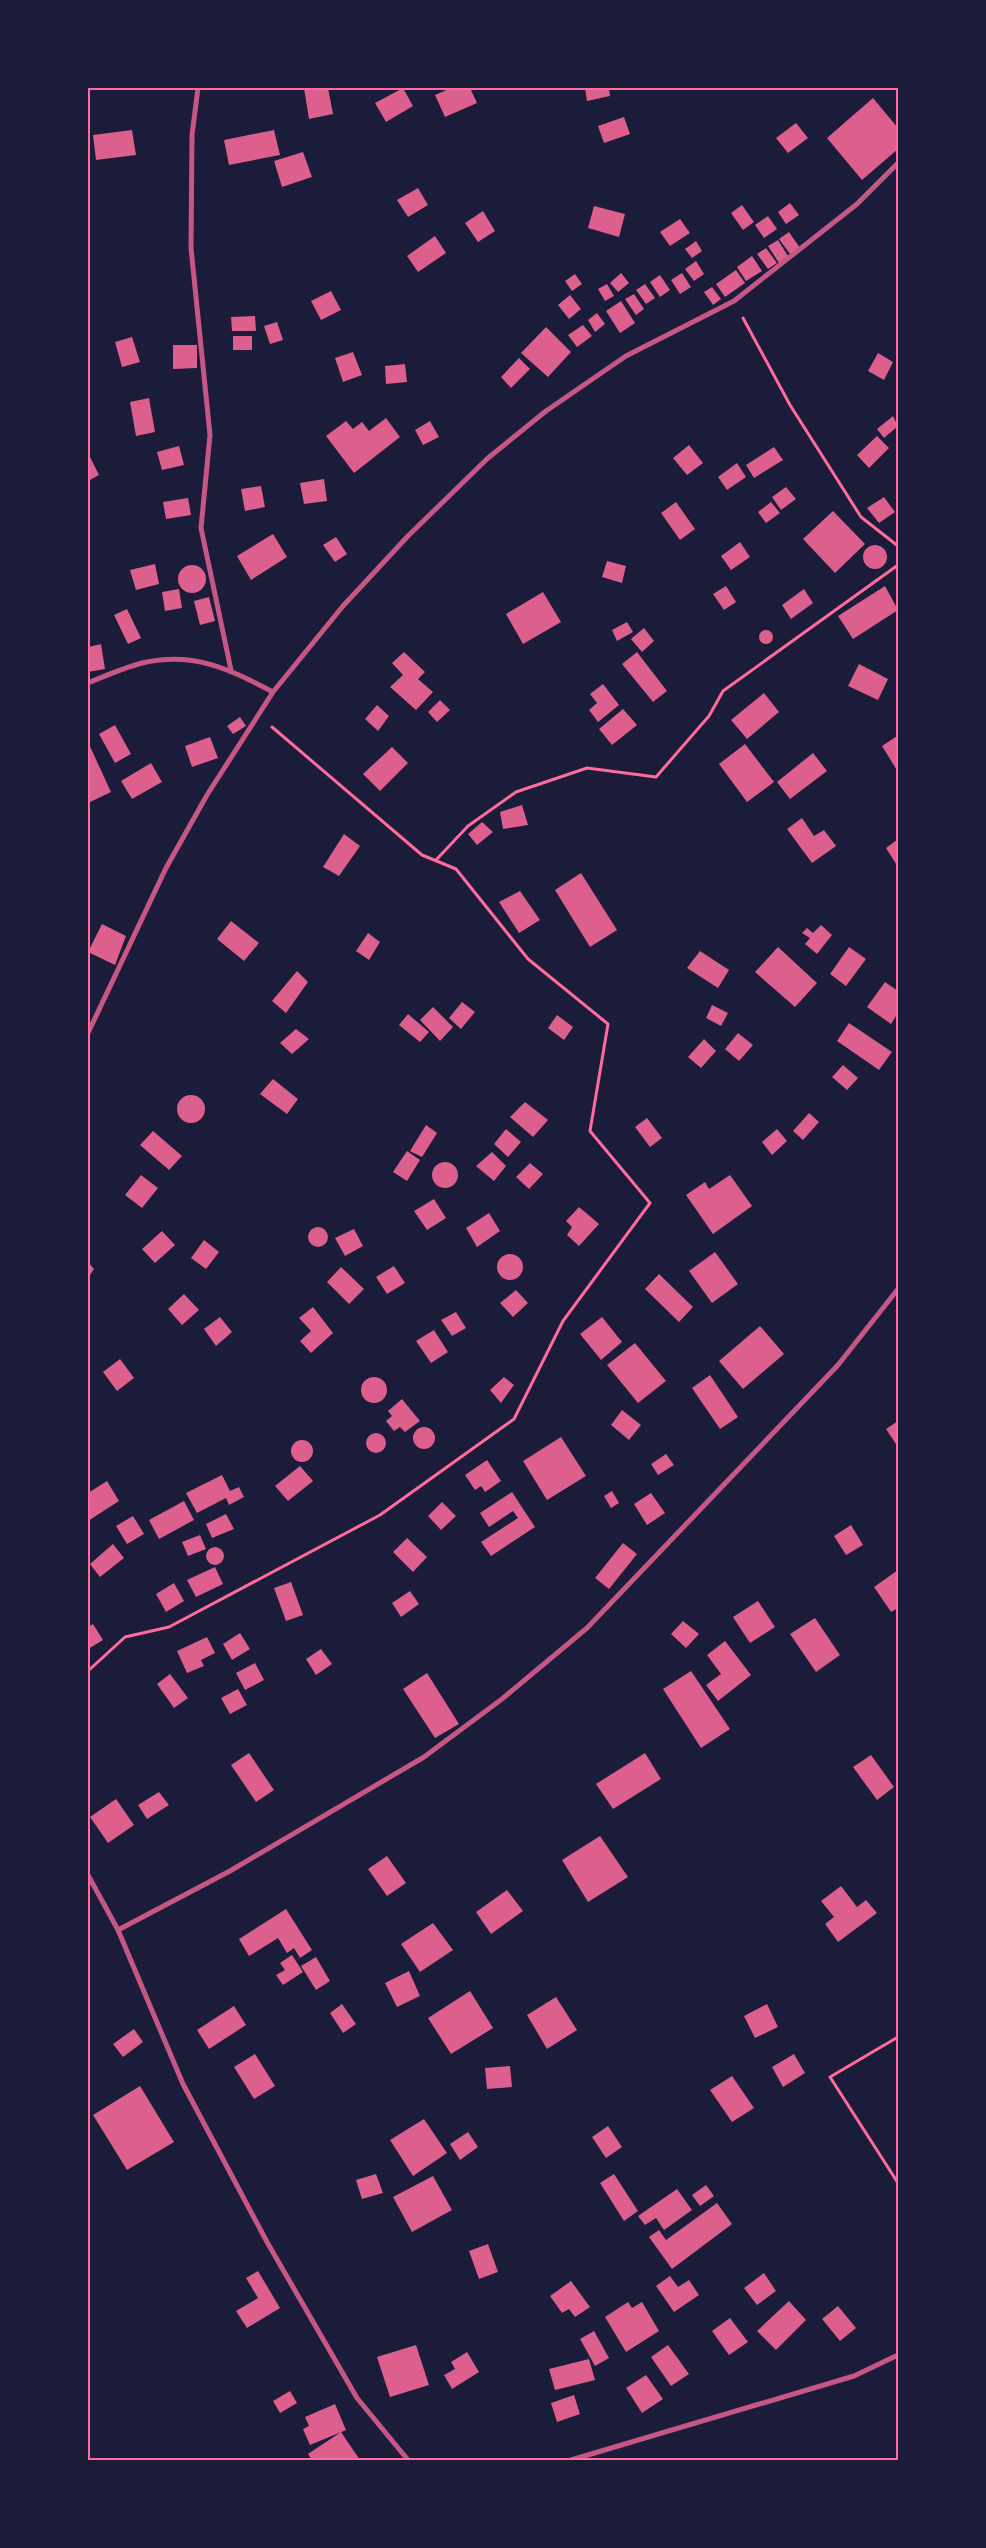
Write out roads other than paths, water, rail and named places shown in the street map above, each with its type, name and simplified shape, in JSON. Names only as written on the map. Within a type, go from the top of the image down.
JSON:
[{"type":"street","points":[[198,88],[192,135],[191,248],[210,435],[201,528],[231,670]]},
{"type":"street","points":[[88,1033],[166,868],[207,795],[257,715],[273,692],[343,606],[408,536],[488,458],[546,411],[626,356],[734,301],[857,204],[898,163]]},
{"type":"street","points":[[88,682],[142,663],[180,659],[208,662],[231,670],[273,692]]},
{"type":"street","points":[[118,1930],[230,1871],[424,1757],[502,1699],[587,1628],[838,1365],[898,1289]]},
{"type":"street","points":[[88,1874],[118,1930],[183,2084],[267,2242],[357,2398],[408,2460]]},
{"type":"street","points":[[571,2460],[854,2376],[898,2355]]}]
